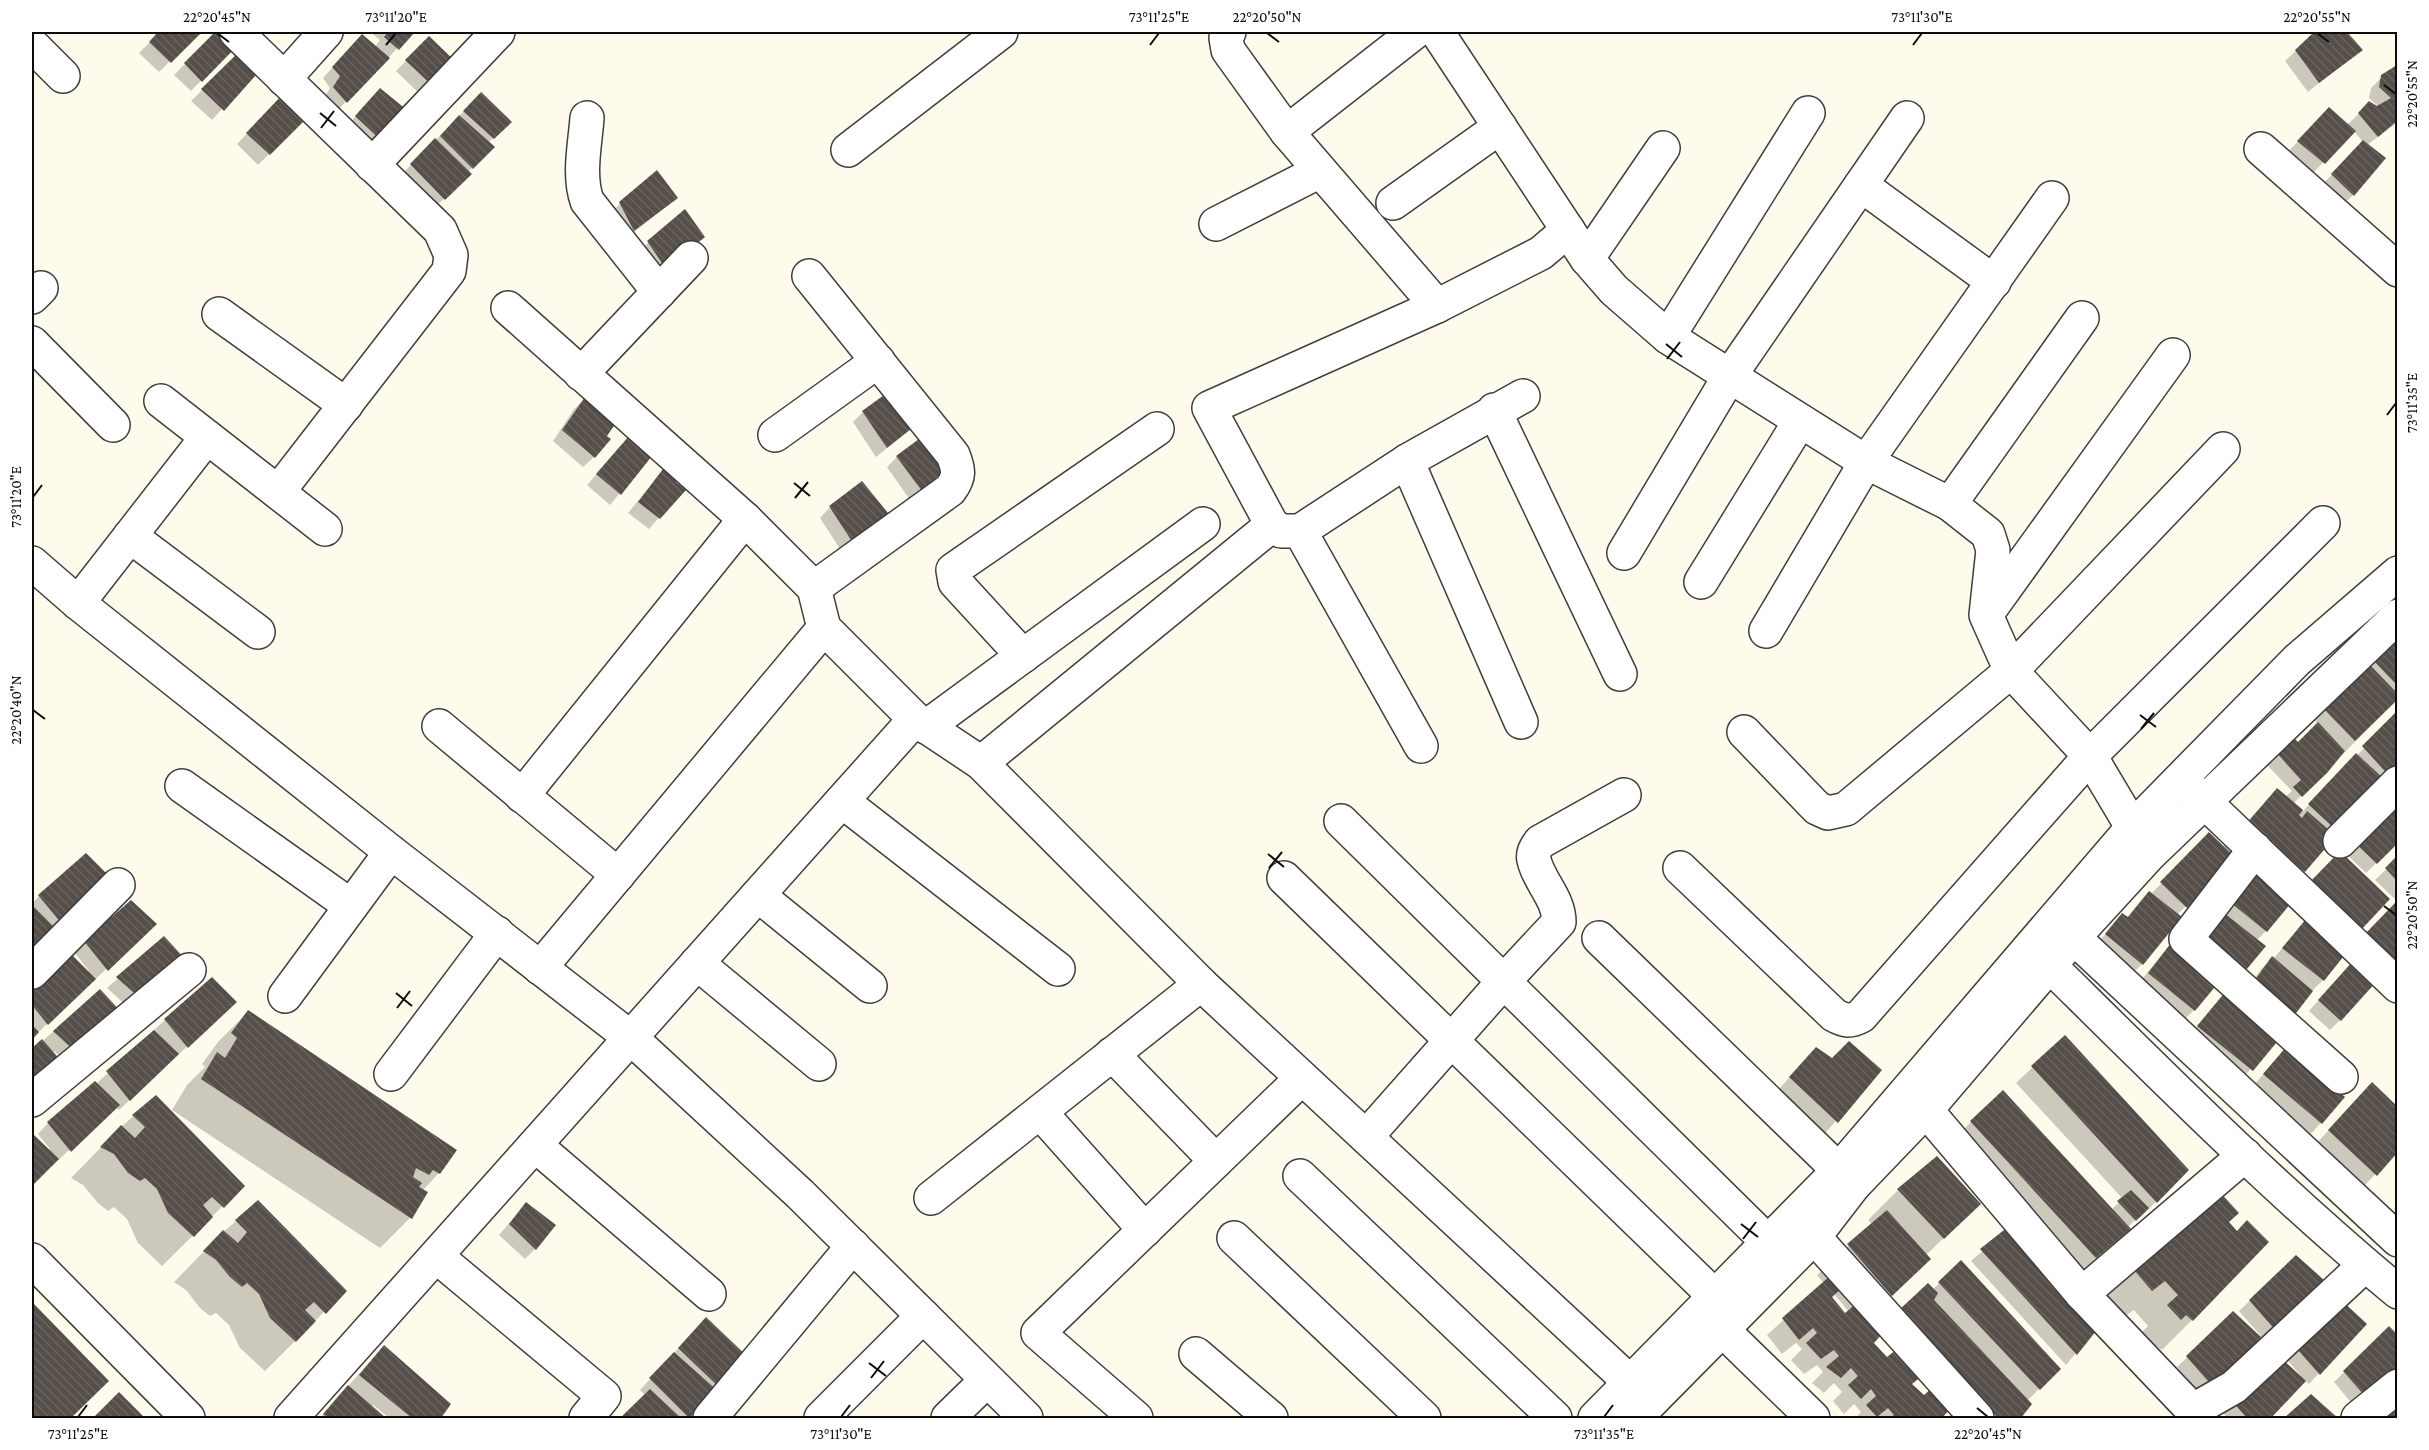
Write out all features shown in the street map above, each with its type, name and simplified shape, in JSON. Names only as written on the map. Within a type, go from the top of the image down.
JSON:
[{"type":"street","points":[[236,32],[440,230],[451,255],[449,271],[278,492]]},
{"type":"street","points":[[284,79],[326,32]]},
{"type":"street","points":[[372,165],[498,32]]},
{"type":"street","points":[[848,150],[1001,32]]},
{"type":"street","points":[[1229,32],[1226,38],[1228,50],[1287,132],[1437,306]]},
{"type":"street","points":[[1287,132],[1415,32]]},
{"type":"street","points":[[1437,32],[1587,260],[1614,290],[1668,337],[1729,377],[1866,462],[1950,504],[1988,534],[1993,550],[1986,615],[2011,671],[2090,756],[2149,855]]},
{"type":"street","points":[[32,45],[63,76]]},
{"type":"street","points":[[1668,337],[1808,113]]},
{"type":"street","points":[[587,118],[583,172],[583,189],[587,201],[659,292]]},
{"type":"street","points":[[1624,553],[1729,377],[1907,118]]},
{"type":"street","points":[[1393,203],[1500,127]]},
{"type":"street","points":[[1587,260],[1663,148]]},
{"type":"street","points":[[2261,149],[2397,270]]},
{"type":"street","points":[[1216,224],[1320,171]]},
{"type":"street","points":[[1861,185],[1994,282]]},
{"type":"street","points":[[1767,631],[1866,462],[2052,198]]},
{"type":"street","points":[[1421,746],[1209,408],[1437,306],[1541,253],[1568,230]]},
{"type":"street","points":[[582,374],[692,258]]},
{"type":"street","points":[[809,276],[952,455],[958,468],[958,479],[950,490],[814,588]]},
{"type":"street","points":[[508,308],[745,519],[814,588],[824,628],[921,723],[981,763],[1201,984],[1630,1383]]},
{"type":"street","points":[[219,314],[346,405]]},
{"type":"street","points":[[1950,504],[2082,318]]},
{"type":"street","points":[[32,343],[113,425]]},
{"type":"street","points":[[1986,615],[2173,355]]},
{"type":"street","points":[[775,435],[878,362]]},
{"type":"street","points":[[160,401],[325,529]]},
{"type":"street","points":[[981,763],[1286,528],[1509,403],[1620,674]]},
{"type":"street","points":[[1701,582],[1800,421]]},
{"type":"street","points":[[1023,656],[955,582],[953,570],[1157,429]]},
{"type":"street","points":[[78,603],[207,437]]},
{"type":"street","points":[[1744,732],[1817,808],[1828,813],[1846,809],[2011,671],[2223,449]]},
{"type":"street","points":[[1407,461],[1521,722]]},
{"type":"street","points":[[522,796],[745,519]]},
{"type":"street","points":[[1680,868],[1834,1015],[1852,1021],[1861,1016],[2090,756],[2323,523]]},
{"type":"street","points":[[291,1419],[842,801],[921,723],[1023,656],[1203,524]]},
{"type":"street","points":[[130,536],[258,632]]},
{"type":"street","points":[[32,563],[78,603],[391,852],[631,1038],[800,1194],[1026,1419]]},
{"type":"street","points":[[1635,1419],[1718,1313],[1847,1178],[2064,929],[2149,855],[2192,790],[2297,660],[2397,573]]},
{"type":"street","points":[[2064,929],[2133,827],[2192,790],[2397,616]]},
{"type":"street","points":[[540,968],[824,628]]},
{"type":"street","points":[[439,726],[618,875]]},
{"type":"street","points":[[2340,842],[2397,783]]},
{"type":"street","points":[[182,786],[351,906]]},
{"type":"street","points":[[2192,790],[2397,986]]},
{"type":"street","points":[[1365,1137],[1559,922],[1559,910],[1533,859],[1535,849],[1540,842],[1624,795]]},
{"type":"street","points":[[842,801],[1058,969]]},
{"type":"street","points":[[1341,821],[1778,1252]]},
{"type":"street","points":[[2255,849],[2186,939],[2341,1077]]},
{"type":"street","points":[[285,996],[391,852]]},
{"type":"street","points":[[1284,878],[1452,1042],[1718,1313],[1814,1419]]},
{"type":"street","points":[[32,972],[118,885]]},
{"type":"street","points":[[758,894],[870,987]]},
{"type":"street","points":[[2064,929],[2392,1222]]},
{"type":"street","points":[[392,1074],[497,933]]},
{"type":"street","points":[[1599,938],[1847,1178]]},
{"type":"street","points":[[1778,1252],[1814,1237],[1847,1178],[1926,1110],[2040,956]]},
{"type":"street","points":[[2040,956],[2245,1155],[2397,1292]]},
{"type":"street","points":[[697,963],[819,1064]]},
{"type":"street","points":[[32,1100],[189,970]]},
{"type":"street","points":[[931,1198],[1201,984]]},
{"type":"street","points":[[1112,1054],[1216,1161]]},
{"type":"street","points":[[1136,1419],[1038,1333],[1302,1078]]},
{"type":"street","points":[[1926,1110],[2082,1294],[2196,1415],[2234,1387],[2365,1265]]},
{"type":"street","points":[[1040,1112],[1145,1230]]},
{"type":"street","points":[[535,1145],[709,1294]]},
{"type":"street","points":[[2082,1294],[2245,1155]]},
{"type":"street","points":[[1300,1176],[1555,1419]]},
{"type":"street","points":[[1814,1237],[1977,1419]]},
{"type":"street","points":[[1234,1238],[1424,1419]]},
{"type":"street","points":[[710,1419],[853,1246]]},
{"type":"street","points":[[436,1256],[604,1396],[586,1419]]},
{"type":"street","points":[[32,1260],[188,1419]]},
{"type":"street","points":[[1595,1419],[1630,1383],[1718,1313]]},
{"type":"street","points":[[821,1419],[923,1316]]},
{"type":"street","points":[[1197,1354],[1270,1419]]},
{"type":"street","points":[[948,1419],[987,1380]]},
{"type":"street","points":[[2358,1419],[2397,1386]]},
{"type":"building","points":[[158,32],[202,32],[171,63],[149,42]]},
{"type":"building","points":[[215,32],[227,32],[239,44],[202,82],[184,63]]},
{"type":"building","points":[[388,32],[415,32],[399,50],[384,37]]},
{"type":"building","points":[[2314,32],[2347,32],[2363,50],[2319,83],[2295,50]]},
{"type":"building","points":[[362,34],[390,58],[347,103],[333,87],[340,76],[332,67]]},
{"type":"building","points":[[429,36],[458,64],[437,90],[405,60]]},
{"type":"building","points":[[244,47],[263,67],[224,111],[201,89]]},
{"type":"building","points":[[2397,65],[2397,121],[2378,137],[2358,113],[2369,101],[2377,106],[2391,98],[2379,87],[2381,75]]},
{"type":"building","points":[[380,88],[413,115],[385,144],[355,116]]},
{"type":"building","points":[[481,92],[512,122],[494,139],[463,111]]},
{"type":"building","points":[[284,93],[310,115],[270,155],[246,133]]},
{"type":"building","points":[[2329,107],[2356,131],[2325,164],[2297,141]]},
{"type":"building","points":[[459,115],[495,147],[473,169],[440,136]]},
{"type":"building","points":[[435,138],[472,174],[445,200],[410,164]]},
{"type":"building","points":[[2363,140],[2386,158],[2354,196],[2331,174]]},
{"type":"building","points":[[657,170],[678,198],[634,231],[619,202]]},
{"type":"building","points":[[685,209],[705,237],[666,269],[647,241]]},
{"type":"building","points":[[891,390],[916,425],[887,448],[862,411]]},
{"type":"building","points":[[585,397],[620,417],[607,436],[611,439],[595,458],[562,430]]},
{"type":"building","points":[[927,433],[947,468],[922,491],[896,456]]},
{"type":"building","points":[[629,436],[652,456],[621,495],[596,474]]},
{"type":"building","points":[[669,461],[683,472],[676,482],[686,490],[660,519],[638,502]]},
{"type":"building","points":[[862,481],[888,513],[853,543],[829,506]]},
{"type":"building","points":[[2397,638],[2397,685],[2374,661]]},
{"type":"building","points":[[2370,665],[2397,693],[2397,700],[2355,741],[2324,709]]},
{"type":"building","points":[[2397,711],[2397,773],[2392,779],[2362,746]]},
{"type":"building","points":[[2318,722],[2345,751],[2327,773],[2302,797],[2293,787],[2301,780],[2277,753],[2294,738],[2298,742]]},
{"type":"building","points":[[2356,753],[2385,780],[2337,831],[2308,804]]},
{"type":"building","points":[[2277,788],[2303,810],[2299,815],[2302,818],[2307,811],[2336,836],[2305,872],[2247,823]]},
{"type":"building","points":[[2397,800],[2397,844],[2377,864],[2350,838]]},
{"type":"building","points":[[2209,832],[2235,857],[2187,908],[2160,882]]},
{"type":"building","points":[[2340,851],[2390,899],[2360,931],[2309,883]]},
{"type":"building","points":[[86,853],[111,878],[62,924],[38,895]]},
{"type":"building","points":[[2397,856],[2397,881],[2385,868]]},
{"type":"building","points":[[2249,870],[2291,903],[2267,932],[2226,899]]},
{"type":"building","points":[[2149,891],[2182,917],[2143,965],[2105,934],[2122,913],[2128,917]]},
{"type":"building","points":[[131,900],[157,924],[108,971],[84,941]]},
{"type":"building","points":[[2395,903],[2397,905],[2397,967],[2364,935]]},
{"type":"building","points":[[32,905],[57,930],[32,955]]},
{"type":"building","points":[[2224,913],[2266,946],[2242,975],[2201,942]]},
{"type":"building","points":[[2306,919],[2347,952],[2324,981],[2282,948]]},
{"type":"building","points":[[164,936],[186,960],[141,999],[116,977]]},
{"type":"building","points":[[2171,943],[2219,982],[2195,1011],[2148,973]]},
{"type":"building","points":[[71,954],[96,979],[48,1025],[32,1005],[32,989]]},
{"type":"building","points":[[2272,956],[2313,991],[2290,1021],[2250,987]]},
{"type":"building","points":[[2353,961],[2377,981],[2341,1021],[2318,1000]]},
{"type":"building","points":[[212,977],[237,1002],[188,1048],[164,1019]]},
{"type":"building","points":[[100,989],[123,1014],[77,1053],[53,1031]]},
{"type":"building","points":[[2226,991],[2281,1037],[2253,1071],[2197,1026]]},
{"type":"building","points":[[248,1010],[457,1150],[440,1174],[433,1170],[429,1175],[416,1168],[413,1177],[422,1183],[419,1187],[428,1192],[412,1219],[201,1079],[217,1052],[225,1058],[237,1038],[231,1033]]},
{"type":"building","points":[[32,1025],[39,1032],[32,1040]]},
{"type":"building","points":[[154,1030],[179,1054],[130,1101],[106,1071]]},
{"type":"building","points":[[2065,1035],[2189,1170],[2157,1203],[2031,1066]]},
{"type":"building","points":[[42,1039],[64,1064],[32,1092],[32,1048]]},
{"type":"building","points":[[1849,1041],[1882,1070],[1838,1123],[1789,1077],[1816,1047],[1832,1058]]},
{"type":"building","points":[[2287,1046],[2345,1097],[2322,1124],[2263,1074]]},
{"type":"building","points":[[95,1081],[120,1105],[71,1152],[47,1122]]},
{"type":"building","points":[[2372,1082],[2397,1106],[2397,1153],[2377,1176],[2328,1130]]},
{"type":"building","points":[[2003,1090],[2131,1229],[2096,1258],[1970,1121]]},
{"type":"building","points":[[156,1095],[245,1186],[224,1208],[212,1197],[203,1205],[213,1217],[194,1237],[168,1213],[157,1189],[145,1178],[140,1181],[128,1173],[114,1154],[100,1147],[121,1125],[135,1138],[145,1127],[132,1115]]},
{"type":"building","points":[[34,1135],[59,1159],[32,1186],[32,1137]]},
{"type":"building","points":[[1937,1156],[1981,1204],[1944,1239],[1897,1189]]},
{"type":"building","points":[[2131,1190],[2149,1208],[2136,1221],[2117,1201]]},
{"type":"building","points":[[2219,1191],[2239,1213],[2229,1222],[2237,1231],[2247,1220],[2269,1242],[2193,1321],[2186,1315],[2181,1320],[2167,1305],[2178,1295],[2165,1281],[2152,1291],[2128,1263]]},
{"type":"building","points":[[258,1200],[347,1291],[326,1314],[314,1302],[305,1310],[316,1321],[296,1342],[270,1318],[259,1294],[247,1283],[242,1287],[216,1260],[203,1251],[223,1230],[238,1243],[247,1232],[235,1220]]},
{"type":"building","points":[[526,1202],[556,1225],[536,1250],[509,1224]]},
{"type":"building","points":[[1887,1210],[1931,1259],[1892,1296],[1847,1244]]},
{"type":"building","points":[[2009,1226],[2100,1326],[2077,1355],[1980,1249]]},
{"type":"building","points":[[2296,1255],[2324,1280],[2277,1332],[2249,1300]]},
{"type":"building","points":[[1961,1260],[2061,1369],[2040,1390],[1938,1282]]},
{"type":"building","points":[[1831,1275],[1842,1288],[1832,1297],[1845,1313],[1856,1304],[1882,1334],[1874,1343],[1887,1357],[1897,1349],[1922,1376],[1912,1384],[1924,1395],[1932,1388],[1951,1408],[1942,1418],[1889,1418],[1894,1415],[1888,1408],[1877,1417],[1866,1405],[1876,1396],[1871,1389],[1861,1399],[1848,1385],[1858,1376],[1851,1368],[1841,1378],[1826,1367],[1839,1356],[1834,1350],[1821,1359],[1806,1343],[1817,1333],[1813,1328],[1799,1340],[1782,1318]]},
{"type":"building","points":[[1928,1283],[1938,1293],[1934,1300],[2032,1404],[2021,1418],[1998,1418],[1899,1310]]},
{"type":"building","points":[[2339,1298],[2367,1324],[2320,1375],[2292,1343]]},
{"type":"building","points":[[34,1304],[109,1381],[71,1418],[32,1418],[32,1307]]},
{"type":"building","points":[[2233,1311],[2261,1337],[2214,1388],[2186,1356]]},
{"type":"building","points":[[706,1317],[751,1360],[721,1389],[678,1348]]},
{"type":"building","points":[[2389,1326],[2397,1334],[2397,1374],[2371,1403],[2343,1371]]},
{"type":"building","points":[[384,1345],[451,1404],[441,1418],[412,1418],[359,1375]]},
{"type":"building","points":[[674,1352],[719,1392],[689,1418],[649,1378]]},
{"type":"building","points":[[2278,1355],[2306,1381],[2271,1418],[2247,1418],[2231,1400]]},
{"type":"building","points":[[348,1385],[386,1418],[328,1418],[323,1414]]},
{"type":"building","points":[[650,1389],[681,1418],[620,1418]]},
{"type":"building","points":[[119,1392],[145,1418],[93,1418]]},
{"type":"building","points":[[2311,1394],[2338,1418],[2284,1418]]},
{"type":"building","points":[[2397,1400],[2397,1418],[2390,1418],[2386,1415]]}]
